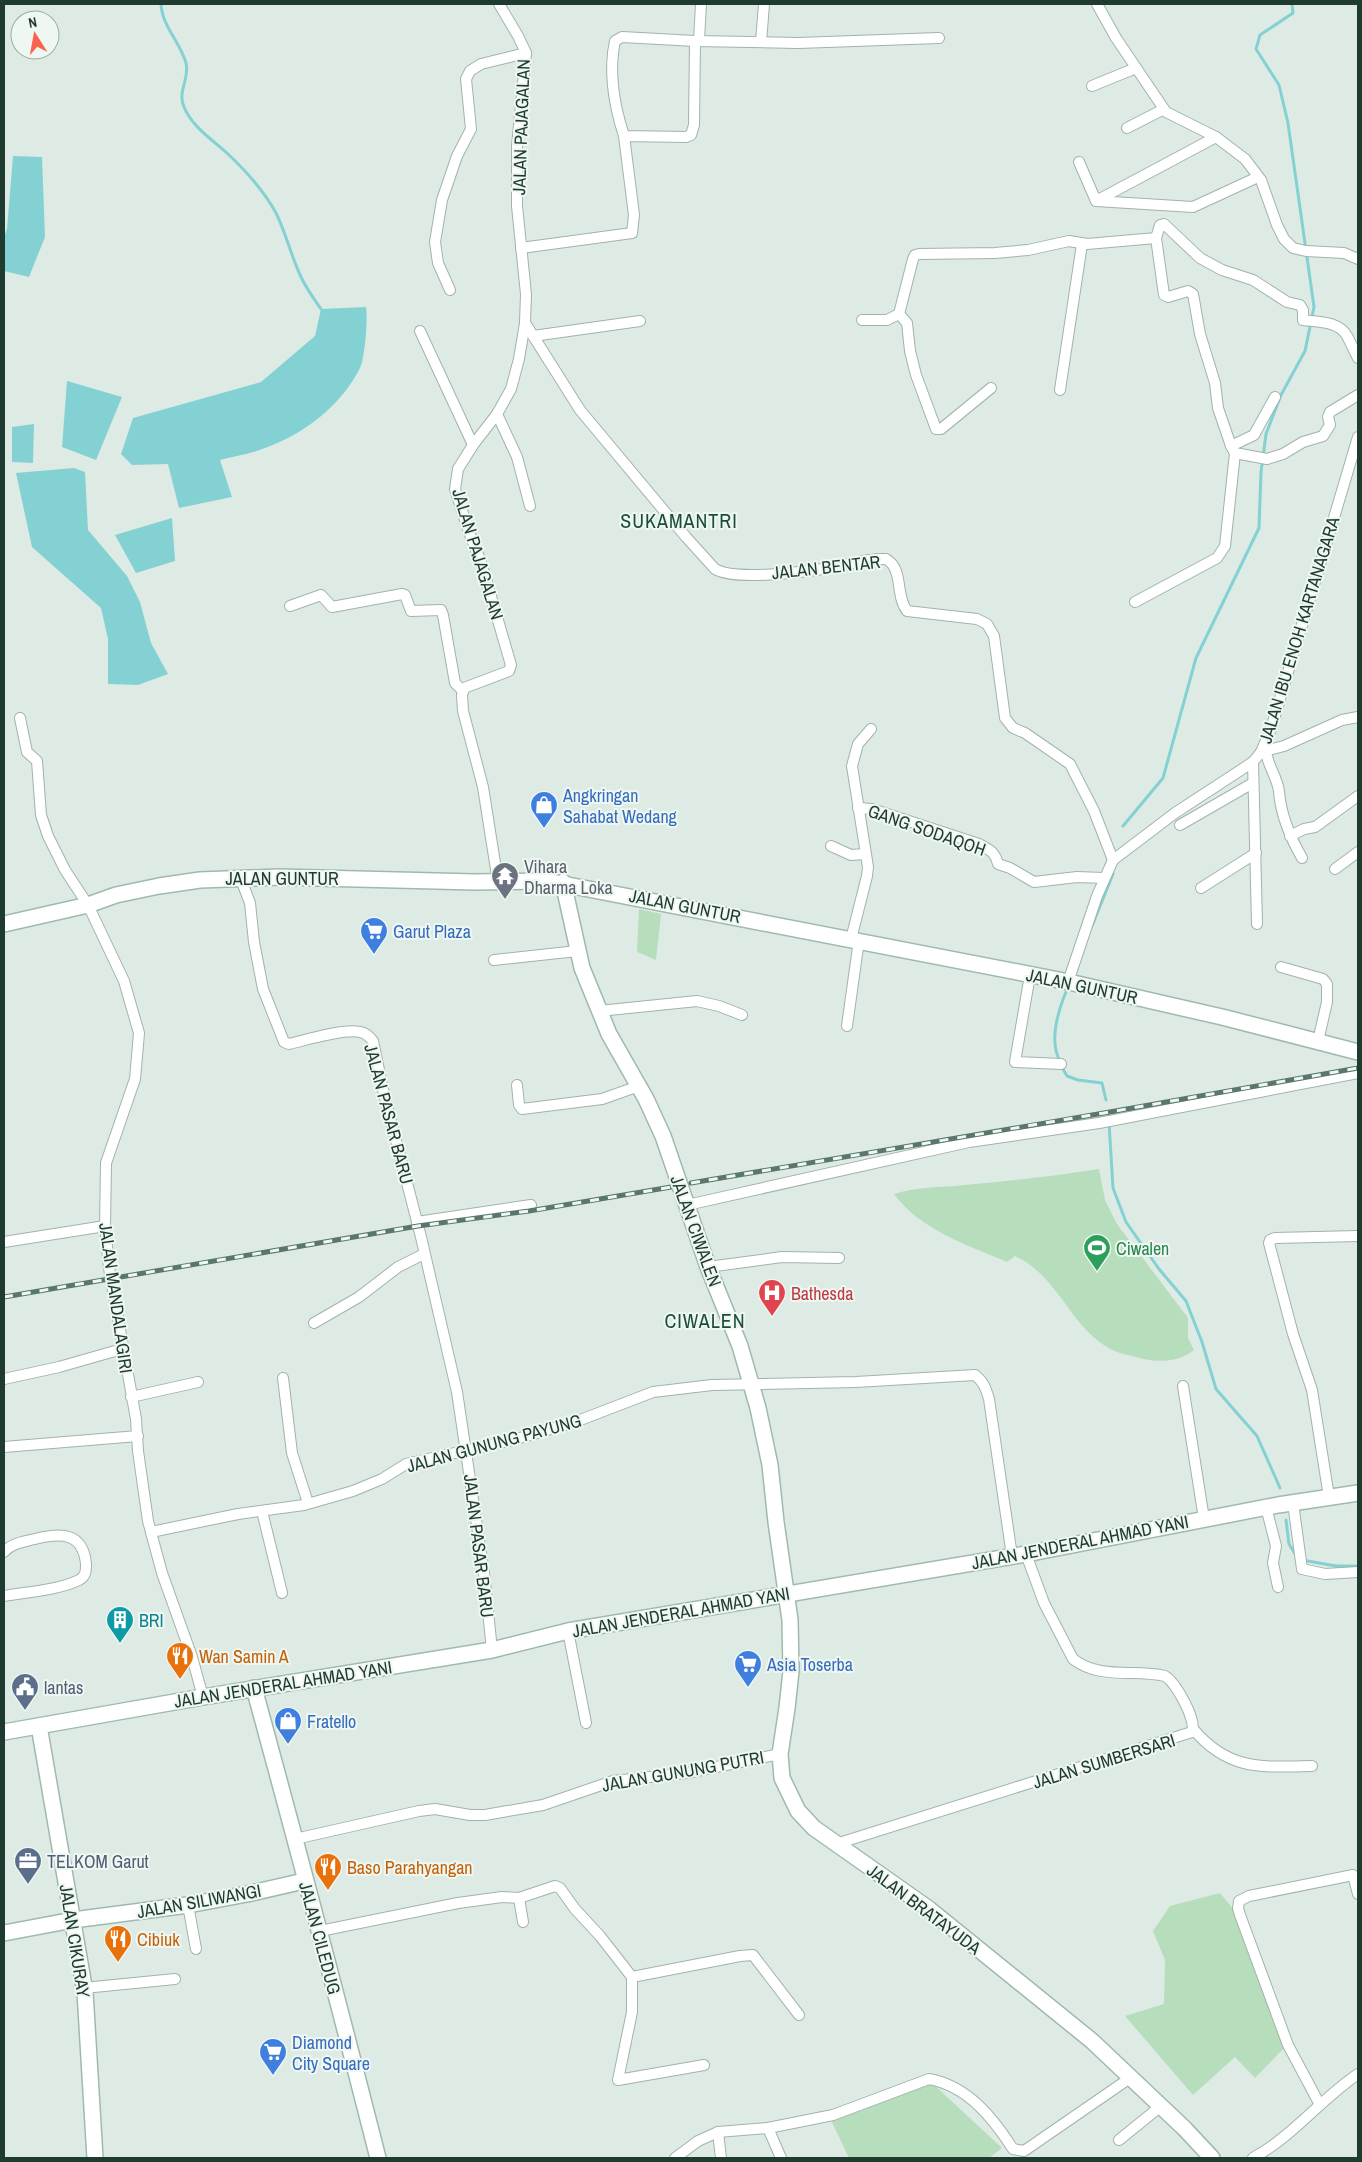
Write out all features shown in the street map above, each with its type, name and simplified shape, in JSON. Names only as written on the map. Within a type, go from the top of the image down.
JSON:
[{"type":"street","name":"JALAN PAJAGALAN","points":[[463,691],[464,688],[509,671],[512,668],[484,572],[455,489],[458,469],[473,444],[497,414],[511,389],[526,323],[526,294],[518,206],[517,146],[526,53],[498,4]]},
{"type":"street","points":[[624,136],[686,137],[690,135],[694,126],[697,41],[701,4]]},
{"type":"street","points":[[760,42],[764,4]]},
{"type":"street","points":[[1097,4],[1136,68],[1166,112],[1216,137],[1245,159],[1258,177],[1284,239],[1293,248],[1344,253],[1358,259]]},
{"type":"street","points":[[521,248],[632,233],[634,215],[624,136],[618,119],[612,88],[615,41],[622,38],[798,43],[938,38]]},
{"type":"street","points":[[450,290],[438,263],[435,242],[442,200],[457,156],[471,129],[466,79],[470,71],[480,64],[526,53]]},
{"type":"street","points":[[1092,86],[1136,68]]},
{"type":"street","points":[[1127,128],[1164,109]]},
{"type":"street","points":[[1096,201],[1216,137]]},
{"type":"street","points":[[1079,162],[1096,201]]},
{"type":"street","points":[[1096,201],[1192,207],[1258,177]]},
{"type":"street","points":[[1135,602],[1217,558],[1224,546],[1233,450],[1218,408],[1215,384],[1200,334],[1193,294],[1188,291],[1168,297],[1164,295],[1156,238],[1160,225],[1167,225],[1200,258],[1222,270],[1253,280],[1287,302],[1300,305],[1303,310],[1303,320],[1324,322],[1336,326],[1346,334],[1358,358]]},
{"type":"street","points":[[862,320],[887,320],[899,314],[915,255],[995,254],[1028,250],[1065,242],[1082,244],[1156,238]]},
{"type":"street","points":[[1060,390],[1082,244]]},
{"type":"street","points":[[899,314],[907,323],[909,346],[914,368],[936,429],[941,429],[991,388]]},
{"type":"street","points":[[533,336],[640,321]]},
{"type":"street","name":"JALAN BENTAR","points":[[526,323],[580,410],[715,569],[721,572],[741,575],[784,573],[886,559],[896,569],[901,604],[907,611],[977,619],[987,624],[994,636],[1005,718],[1013,728],[1070,764],[1094,811],[1113,860]]},
{"type":"street","points":[[420,331],[473,444]]},
{"type":"street","points":[[1233,450],[1267,459],[1283,454],[1303,442],[1323,436],[1330,425],[1328,417],[1330,412],[1358,395]]},
{"type":"street","points":[[1233,450],[1254,435],[1275,397]]},
{"type":"street","points":[[497,414],[518,457],[530,506]]},
{"type":"street","name":"JALAN IBU ENOH KARTANAGARA","points":[[1069,982],[1104,878],[1113,860],[1175,814],[1253,762],[1264,751],[1358,437]]},
{"type":"street","points":[[290,606],[321,595],[332,607],[402,594],[405,595],[411,611],[441,610],[444,615],[455,683],[463,691],[464,711],[483,787],[498,882]]},
{"type":"street","points":[[1302,858],[1290,836],[1278,798],[1279,792],[1264,751],[1293,742],[1342,720],[1358,716]]},
{"type":"street","name":"JALAN MANDALAGIRI","points":[[20,718],[27,752],[37,761],[41,815],[48,836],[65,870],[88,905],[124,980],[139,1033],[135,1079],[106,1163],[104,1226],[111,1288],[138,1436],[138,1451],[151,1532],[162,1573],[192,1657],[203,1697]]},
{"type":"street","points":[[847,1026],[855,939],[868,876],[852,766],[858,744],[872,729]]},
{"type":"street","points":[[1253,762],[1257,924]]},
{"type":"street","points":[[1180,825],[1254,783]]},
{"type":"street","points":[[1290,836],[1304,829],[1315,827],[1358,796]]},
{"type":"street","name":"GANG SODAQOH","points":[[858,808],[872,809],[979,844],[992,851],[996,856],[998,864],[1010,868],[1034,882],[1058,881],[1078,877],[1104,878]]},
{"type":"street","points":[[831,846],[851,855],[865,854]]},
{"type":"street","points":[[1335,869],[1358,852]]},
{"type":"street","points":[[1201,888],[1256,853]]},
{"type":"street","name":"JALAN GUNTUR","points":[[4,924],[88,905],[116,895],[200,880],[240,877],[563,882],[1069,982],[1222,1017],[1358,1052]]},
{"type":"street","name":"JALAN PASAR BARU","points":[[240,877],[250,903],[254,942],[263,989],[284,1042],[289,1044],[347,1031],[359,1031],[367,1034],[373,1041],[384,1094],[450,1356],[467,1451],[492,1650]]},
{"type":"street","name":"JALAN CIWALEN","points":[[563,882],[582,968],[609,1034],[639,1086],[663,1136],[708,1267],[740,1346],[770,1465],[786,1594]]},
{"type":"street","points":[[494,960],[577,951]]},
{"type":"street","points":[[1281,967],[1322,979],[1328,984],[1318,1041]]},
{"type":"street","points":[[1030,975],[1015,1062],[1061,1064]]},
{"type":"street","points":[[600,1011],[697,1001],[719,1006],[742,1015]]},
{"type":"street","points":[[687,1205],[969,1142],[1099,1123],[1358,1073]]},
{"type":"street","points":[[518,1085],[519,1105],[522,1109],[602,1099],[639,1086]]},
{"type":"street","points":[[417,1222],[531,1205]]},
{"type":"street","points":[[4,1242],[104,1226]]},
{"type":"street","points":[[1329,1497],[1312,1390],[1293,1334],[1269,1243],[1270,1240],[1275,1238],[1358,1236]]},
{"type":"street","points":[[314,1322],[358,1297],[398,1268],[424,1254]]},
{"type":"street","points":[[708,1267],[782,1257],[839,1258]]},
{"type":"street","points":[[4,1379],[59,1367],[122,1349]]},
{"type":"street","name":"JALAN GUNUNG PAYUNG","points":[[151,1532],[308,1503],[353,1491],[382,1479],[406,1464],[513,1440],[575,1422],[653,1392],[687,1386],[856,1382],[975,1375],[986,1387],[989,1399],[1019,1555]]},
{"type":"street","points":[[283,1378],[292,1453],[308,1503]]},
{"type":"street","points":[[131,1396],[198,1382]]},
{"type":"street","points":[[1183,1386],[1204,1519]]},
{"type":"street","points":[[4,1447],[138,1436]]},
{"type":"street","name":"JALAN JENDERAL AHMAD YANI","points":[[4,1732],[254,1688],[492,1650],[568,1631],[1019,1555],[1267,1507],[1358,1492]]},
{"type":"street","points":[[1292,1503],[1302,1569],[1325,1574],[1358,1572]]},
{"type":"street","points":[[1267,1507],[1277,1549],[1273,1563],[1278,1587]]},
{"type":"street","points":[[262,1511],[282,1593]]},
{"type":"street","points":[[4,1552],[16,1543],[62,1534],[77,1540],[86,1562],[86,1572],[81,1579],[70,1584],[4,1596]]},
{"type":"street","name":"JALAN SUMBERSARI","points":[[836,1844],[1188,1734],[1194,1730],[1193,1721],[1188,1711],[1170,1680],[1165,1676],[1112,1674],[1079,1665],[1072,1660],[1019,1555]]},
{"type":"street","name":"JALAN BRATAYUDA","points":[[786,1594],[790,1620],[791,1671],[788,1708],[780,1754],[782,1778],[798,1811],[814,1828],[929,1909],[1092,2041],[1161,2106],[1212,2158]]},
{"type":"street","points":[[568,1631],[586,1723]]},
{"type":"street","name":"JALAN CILEDUG","points":[[254,1688],[295,1839],[304,1881],[320,1931],[378,2158]]},
{"type":"street","name":"JALAN CIKURAY","points":[[39,1726],[84,1988],[95,2158]]},
{"type":"street","points":[[1194,1730],[1219,1754],[1242,1763],[1312,1766]]},
{"type":"street","name":"JALAN GUNUNG PUTRI","points":[[295,1839],[418,1811],[435,1810],[485,1815],[543,1805],[613,1780],[687,1773],[780,1754]]},
{"type":"street","points":[[1320,2105],[1288,2045],[1238,1908],[1239,1901],[1249,1896],[1356,1875],[1358,1894]]},
{"type":"street","name":"JALAN SILIWANGI","points":[[4,1933],[73,1920],[188,1905],[304,1881]]},
{"type":"street","points":[[320,1931],[458,1903],[502,1897],[519,1898],[555,1886],[560,1888],[574,1908],[600,1936],[632,1976],[632,2012],[618,2080],[704,2065]]},
{"type":"street","points":[[519,1898],[523,1922]]},
{"type":"street","points":[[188,1905],[196,1949]]},
{"type":"street","points":[[632,1976],[753,1955],[799,2015]]},
{"type":"street","points":[[84,1988],[175,1980]]},
{"type":"street","points":[[1253,2158],[1287,2134],[1338,2088],[1358,2074]]},
{"type":"street","points":[[675,2158],[698,2141],[718,2132],[768,2128],[832,2115],[929,2079],[939,2081],[974,2100],[1000,2129],[1013,2150],[1024,2151],[1130,2078]]},
{"type":"street","points":[[1120,2140],[1161,2106]]},
{"type":"street","points":[[768,2128],[781,2158]]},
{"type":"street","points":[[718,2132],[722,2158]]},
{"type":"green space","points":[[639,909],[661,914],[656,960],[637,952]]},
{"type":"green space","name":"Ciwalen","points":[[1099,1169],[1105,1200],[1117,1224],[1188,1318],[1188,1338],[1194,1350],[1182,1357],[1154,1361],[1122,1354],[1110,1349],[1082,1325],[1053,1287],[1030,1265],[1015,1256],[1007,1262],[961,1243],[917,1217],[894,1194],[921,1188],[1016,1180]]},
{"type":"green space","points":[[1220,1893],[1234,1910],[1285,2047],[1255,2078],[1235,2057],[1193,2095],[1125,2016],[1164,2004],[1165,1960],[1153,1931],[1170,1906]]},
{"type":"green space","points":[[932,2083],[1002,2148],[989,2158],[849,2158],[831,2120]]},
{"type":"water","points":[[13,156],[42,157],[45,237],[29,277],[4,271],[4,237],[7,229]]},
{"type":"water","points":[[366,307],[366,329],[362,363],[343,395],[320,417],[294,435],[260,450],[220,460],[232,497],[179,508],[168,464],[132,465],[121,454],[133,418],[261,382],[315,336],[321,309]]},
{"type":"water","points":[[67,381],[122,397],[96,460],[62,447]]},
{"type":"water","points":[[34,424],[33,463],[12,462],[12,427]]},
{"type":"water","points":[[74,468],[85,472],[88,530],[127,576],[140,602],[151,643],[168,674],[138,685],[108,684],[108,639],[101,608],[32,547],[16,473]]},
{"type":"water","points":[[172,518],[175,561],[136,573],[115,535]]},
{"type":"waterway","points":[[161,4],[164,20],[186,63],[187,69],[182,96],[184,107],[192,121],[241,167],[266,197],[280,221],[303,281],[321,309]]},
{"type":"waterway","points":[[1123,826],[1163,778],[1196,658],[1259,528],[1261,472],[1266,434],[1281,395],[1305,351],[1314,307],[1288,123],[1279,85],[1256,49],[1260,35],[1293,13],[1292,4]]},
{"type":"waterway","points":[[1092,926],[1113,874]]},
{"type":"waterway","points":[[1060,1061],[1055,1044],[1056,1024],[1068,987]]},
{"type":"waterway","points":[[1062,1067],[1067,1076],[1078,1080],[1102,1083],[1106,1100]]},
{"type":"waterway","points":[[1109,1123],[1113,1188],[1126,1222],[1159,1269],[1186,1301],[1202,1342],[1216,1389],[1257,1436],[1280,1488]]},
{"type":"waterway","points":[[1286,1520],[1289,1544],[1297,1557]]},
{"type":"waterway","points":[[1302,1560],[1336,1566],[1358,1566]]},
{"type":"railway","points":[[691,1183],[1358,1068]]},
{"type":"railway","points":[[4,1297],[418,1226],[529,1211],[671,1187]]},
{"type":"place","name":"Angkringan Sahabat Wedang","points":[[544,829]]},
{"type":"place","name":"Vihara Dharma Loka","points":[[505,900]]},
{"type":"place","name":"Garut Plaza","points":[[374,955]]},
{"type":"place","name":"Ciwalen","points":[[1097,1272]]},
{"type":"place","name":"Bathesda","points":[[772,1317]]},
{"type":"place","name":"BRI","points":[[120,1644]]},
{"type":"place","name":"Wan Samin A","points":[[180,1680]]},
{"type":"place","name":"Asia Toserba","points":[[748,1688]]},
{"type":"place","name":"lantas","points":[[25,1711]]},
{"type":"place","name":"Fratello","points":[[288,1745]]},
{"type":"place","name":"TELKOM Garut","points":[[28,1885]]},
{"type":"place","name":"Baso Parahyangan","points":[[328,1891]]},
{"type":"place","name":"Cibiuk","points":[[118,1963]]},
{"type":"place","name":"Diamond City Square","points":[[273,2076]]},
{"type":"district","name":"SUKAMANTRI","points":[[679,520]]},
{"type":"district","name":"CIWALEN","points":[[705,1320]]}]
